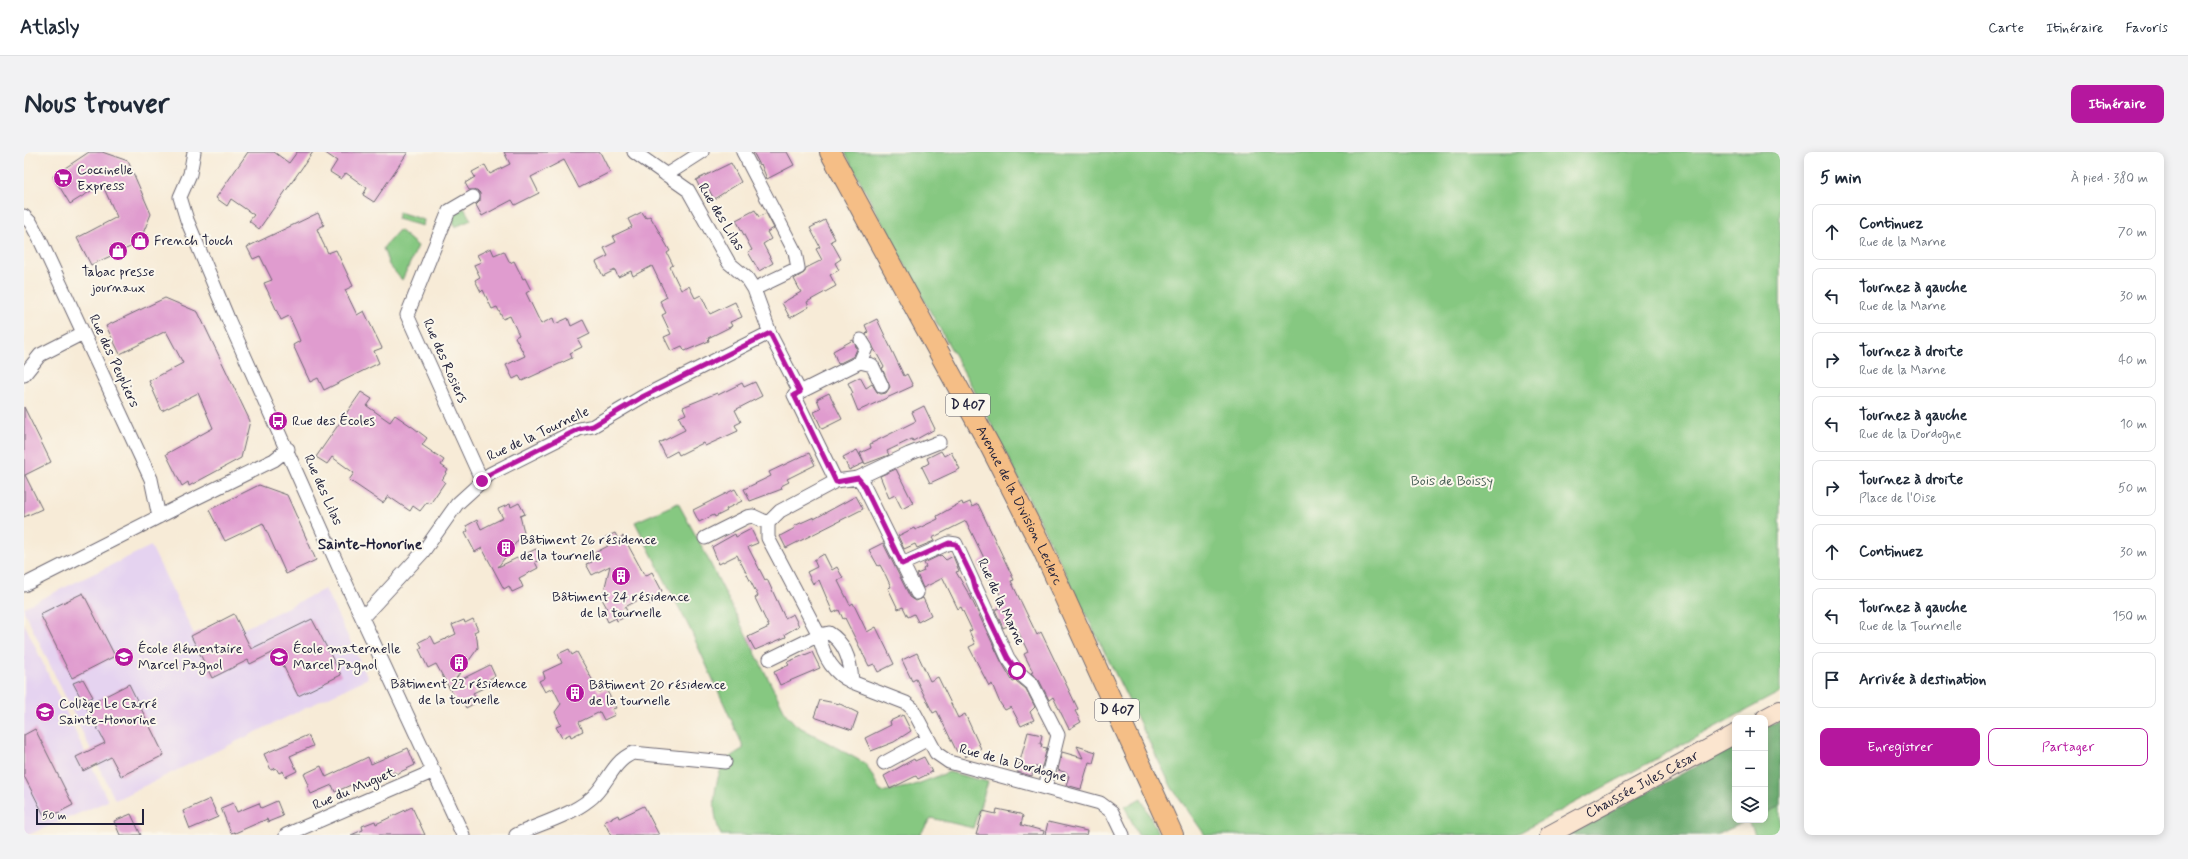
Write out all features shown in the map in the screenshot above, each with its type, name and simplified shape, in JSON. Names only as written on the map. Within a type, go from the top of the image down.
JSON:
[{"type":"main road","name":"Avenue de la Division Leclerc","points":[[830,152],[1025,513],[1139,758],[1173,835]]},
{"type":"main road","name":"Avenue de la Division Leclerc","points":[[1139,758],[1172,813],[1189,835]]},
{"type":"street","name":"Rue des Lilas","points":[[194,152],[190,174],[180,197],[187,220],[253,376],[288,449],[463,835]]},
{"type":"street","name":"Rue des Lilas","points":[[634,152],[688,190],[729,263],[748,278],[754,289],[770,334],[800,392]]},
{"type":"street","points":[[666,175],[702,152]]},
{"type":"street","points":[[743,152],[795,252],[798,268],[754,289]]},
{"type":"street","name":"Rue des Rosiers","points":[[473,197],[449,211],[407,315],[482,481]]},
{"type":"street","name":"Rue des Peupliers","points":[[24,216],[31,223],[41,242],[151,479],[159,517]]},
{"type":"street","points":[[24,375],[40,355],[83,333]]},
{"type":"street","name":"Rue de la Tournelle","points":[[363,617],[423,552],[457,504],[490,474],[579,429],[593,426],[642,397],[770,334]]},
{"type":"street","points":[[836,482],[794,395],[860,362],[866,348],[861,340]]},
{"type":"street","points":[[860,362],[872,365],[882,386]]},
{"type":"street","points":[[705,538],[747,517],[753,516],[768,523],[780,512],[836,482],[858,478],[908,454],[939,442]]},
{"type":"street","points":[[24,585],[274,460],[288,449]]},
{"type":"street","points":[[858,478],[863,484],[917,593]]},
{"type":"street","name":"Rue de la Dordogne","points":[[768,523],[768,538],[818,635],[821,645],[833,669],[842,678],[906,703],[912,708],[936,753],[949,762],[1100,803],[1112,812],[1123,835]]},
{"type":"street","name":"Rue de la Marne","points":[[902,564],[949,543],[956,544],[973,579],[976,591],[1008,658],[1017,671],[1032,684],[1058,735],[1044,788]]},
{"type":"street","points":[[770,659],[818,635],[829,633],[839,641],[851,664],[852,682]]},
{"type":"street","points":[[1768,716],[1780,710]]},
{"type":"street","name":"Chaussée Jules César","points":[[1549,835],[1732,736]]},
{"type":"street","points":[[884,763],[928,739]]},
{"type":"street","points":[[516,835],[590,800],[618,763],[624,757],[633,753],[725,762]]},
{"type":"street","name":"Rue du Muguet","points":[[286,835],[434,771]]},
{"type":"shaded area","name":"École élémentaire Marcel Pagnol","points":[[151,546],[194,634],[234,614],[243,629],[325,589],[368,678],[115,800],[24,611],[24,607]]},
{"type":"shaded area","name":"Collège Le Carré Sainte-Honorine","points":[[24,623],[108,801],[28,835],[24,835]]},
{"type":"green space","name":"Bois de Boissy","points":[[845,152],[1780,152],[1780,692],[1737,715],[1732,715],[1732,718],[1515,835],[1205,835],[1172,788],[980,401],[895,248]]},
{"type":"green space","points":[[464,208],[471,220],[455,227],[451,214]]},
{"type":"green space","points":[[399,212],[424,220],[423,226],[397,219]]},
{"type":"green space","points":[[399,230],[418,246],[402,280],[389,265],[383,248]]},
{"type":"green space","points":[[678,503],[702,547],[786,714],[796,725],[866,764],[881,792],[912,786],[949,772],[988,782],[973,828],[931,818],[920,835],[721,835],[715,808],[717,780],[724,763],[744,748],[690,629],[635,522]]},
{"type":"green space","points":[[1780,720],[1780,806],[1768,812],[1768,751],[1768,726]]},
{"type":"green space","points":[[1732,747],[1732,823],[1743,823],[1716,835],[1568,835]]},
{"type":"green space","points":[[1141,798],[1159,835],[1138,835],[1125,807]]},
{"type":"green space","points":[[1780,806],[1780,835],[1755,835],[1750,823],[1768,823],[1768,812]]},
{"type":"building","points":[[89,152],[102,152],[128,161],[151,214],[139,243],[91,265],[77,238],[117,217],[102,184],[70,204],[53,176]]},
{"type":"building","points":[[248,152],[274,152],[289,163],[297,152],[313,152],[259,229],[249,221],[254,215],[231,199],[227,206],[216,198]]},
{"type":"building","points":[[324,152],[408,152],[374,202],[363,195],[367,188],[346,173],[341,179],[330,172],[337,161]]},
{"type":"building","points":[[504,152],[600,152],[610,172],[579,188],[564,160],[531,177],[539,193],[515,205],[512,200],[482,216],[476,205],[480,201],[480,193],[477,190],[469,190],[465,183],[475,177],[472,172],[485,165],[490,174],[510,164]]},
{"type":"building","points":[[753,152],[787,152],[794,165],[767,179],[761,164],[760,165]]},
{"type":"building","points":[[731,163],[741,182],[714,199],[709,190],[703,194],[696,180]]},
{"type":"building","points":[[755,210],[759,217],[766,213],[774,228],[767,232],[771,239],[763,244],[773,263],[759,271],[748,252],[752,250],[736,220]]},
{"type":"building","points":[[642,212],[646,218],[650,216],[670,251],[667,253],[673,265],[670,267],[681,290],[689,286],[695,298],[701,295],[710,314],[735,302],[742,317],[730,322],[732,326],[708,338],[709,341],[685,351],[682,346],[671,351],[664,337],[671,334],[662,315],[666,313],[660,301],[667,297],[652,266],[633,276],[631,271],[618,277],[615,270],[603,276],[596,262],[608,256],[604,248],[616,242],[613,236],[632,227],[628,219]]},
{"type":"building","points":[[318,213],[324,225],[317,229],[322,241],[328,253],[336,250],[353,286],[345,290],[357,315],[364,311],[382,348],[374,351],[379,363],[324,390],[318,378],[310,382],[293,345],[300,341],[289,316],[281,320],[264,283],[272,280],[260,256],[253,259],[247,247]]},
{"type":"building","points":[[825,220],[835,239],[831,241],[841,259],[835,263],[839,270],[830,275],[836,286],[807,302],[809,307],[790,318],[782,303],[801,292],[794,279],[804,273],[806,268],[822,260],[816,249],[820,247],[810,228]]},
{"type":"building","points":[[491,248],[494,255],[504,251],[510,263],[514,261],[523,279],[525,278],[531,290],[526,293],[541,324],[553,318],[555,324],[568,318],[571,326],[583,320],[590,334],[578,340],[582,347],[570,353],[572,358],[522,381],[519,376],[513,379],[506,365],[525,356],[515,337],[519,335],[510,316],[503,319],[497,307],[492,309],[483,290],[481,292],[475,280],[480,277],[474,265],[481,262],[477,255]]},
{"type":"building","points":[[165,298],[198,312],[250,421],[241,458],[189,486],[188,482],[182,486],[166,454],[213,428],[198,393],[162,411],[149,381],[183,363],[166,331],[120,354],[106,326]]},
{"type":"building","points":[[877,319],[904,376],[907,374],[913,386],[858,411],[851,394],[853,393],[848,383],[860,377],[866,388],[872,384],[877,392],[881,394],[886,393],[890,387],[882,368],[884,367],[866,334],[868,332],[865,325]]},
{"type":"building","points":[[853,340],[857,349],[854,356],[838,364],[833,351]]},
{"type":"building","points":[[755,382],[762,396],[735,410],[741,422],[735,425],[738,431],[705,446],[703,443],[679,455],[677,451],[666,457],[659,443],[685,430],[679,417],[686,414],[683,407],[717,393],[718,395],[742,383],[744,387]]},
{"type":"building","points":[[361,392],[372,399],[367,406],[390,422],[395,415],[414,428],[427,438],[422,445],[444,460],[441,465],[448,470],[442,480],[445,482],[430,504],[427,502],[420,511],[413,506],[410,511],[388,496],[383,503],[349,480],[354,473],[332,457],[327,464],[316,457]]},
{"type":"building","points":[[829,393],[842,419],[822,429],[814,412],[821,409],[817,399]]},
{"type":"building","points":[[924,406],[935,429],[913,441],[912,439],[887,451],[889,455],[865,464],[860,453],[871,448],[870,444],[916,421],[912,412]]},
{"type":"building","points":[[24,407],[51,462],[25,475],[42,509],[24,517]]},
{"type":"building","points":[[857,450],[864,463],[849,470],[843,457]]},
{"type":"building","points":[[941,451],[944,456],[951,452],[960,469],[930,483],[922,467],[929,463],[927,458]]},
{"type":"building","points":[[809,453],[815,465],[787,479],[789,482],[781,486],[782,489],[750,501],[744,489],[771,476],[769,472]]},
{"type":"building","points":[[896,469],[913,503],[902,509],[895,495],[889,498],[880,476]]},
{"type":"building","points":[[259,485],[287,495],[316,560],[286,574],[263,523],[225,541],[209,510]]},
{"type":"building","points":[[735,489],[742,501],[726,509],[727,511],[715,517],[714,515],[699,522],[693,510]]},
{"type":"building","points":[[856,496],[863,509],[786,548],[780,536],[795,528],[794,526],[814,517],[814,519]]},
{"type":"building","points":[[962,502],[963,505],[970,502],[972,507],[978,504],[1014,580],[1011,581],[1037,635],[1041,632],[1078,709],[1075,711],[1081,722],[1069,729],[1053,697],[1049,700],[1039,680],[1031,673],[1033,672],[1024,654],[1028,652],[1015,625],[1013,626],[1012,624],[1003,628],[995,610],[1003,606],[1002,604],[1004,603],[992,577],[987,580],[978,563],[984,558],[966,521],[932,538],[934,541],[917,548],[915,544],[904,549],[898,536],[938,519],[937,516]]},
{"type":"building","name":"Bâtiment 26 résidence de la tournelle","points":[[519,503],[525,514],[520,516],[524,532],[498,567],[536,549],[541,560],[535,562],[538,568],[519,578],[523,587],[512,592],[509,586],[504,589],[482,548],[475,552],[465,533],[468,531],[466,526],[477,520],[481,529],[503,518],[498,509],[510,504],[511,507]]},
{"type":"building","points":[[751,529],[758,543],[748,547],[765,580],[767,579],[785,618],[793,614],[799,626],[785,634],[786,637],[755,650],[748,637],[769,627],[755,598],[758,596],[737,555],[719,564],[712,547],[735,534],[736,537]]},
{"type":"building","name":"Bâtiment 24 résidence de la tournelle","points":[[615,533],[618,539],[623,536],[645,576],[652,572],[662,591],[659,593],[662,599],[650,604],[646,596],[625,607],[629,615],[617,621],[616,618],[608,622],[603,611],[607,608],[602,599],[610,566],[592,575],[586,564],[592,562],[589,556],[608,546],[604,538]]},
{"type":"building","points":[[883,543],[910,597],[916,601],[923,598],[931,615],[918,622],[914,614],[908,617],[903,607],[898,609],[888,588],[891,587],[886,576],[880,565],[878,566],[869,550]]},
{"type":"building","points":[[824,554],[832,570],[837,567],[843,578],[838,581],[850,605],[853,603],[867,632],[876,627],[894,664],[878,672],[874,664],[869,666],[845,618],[843,619],[839,610],[833,613],[819,580],[813,584],[807,572],[817,567],[814,560]]},
{"type":"building","points":[[941,555],[946,560],[953,556],[959,571],[956,572],[970,596],[1001,661],[1013,682],[1016,681],[1026,689],[1035,707],[1030,712],[1034,720],[1021,726],[1011,707],[1005,710],[1000,703],[992,684],[989,686],[969,647],[975,644],[969,631],[972,630],[961,607],[958,609],[943,578],[923,588],[917,574],[924,571],[923,569],[926,567],[924,563]]},
{"type":"building","points":[[83,593],[115,656],[72,678],[40,614]]},
{"type":"building","points":[[234,614],[251,649],[312,619],[341,675],[298,696],[276,651],[250,664],[248,660],[212,678],[191,636]]},
{"type":"building","name":"Bâtiment 22 résidence de la tournelle","points":[[473,619],[478,630],[474,632],[477,639],[478,648],[452,684],[490,665],[495,676],[489,679],[492,684],[473,693],[477,702],[466,708],[463,702],[458,704],[436,664],[428,668],[419,649],[422,647],[419,642],[431,636],[435,644],[456,634],[452,625],[464,620],[465,623]]},
{"type":"building","name":"Bâtiment 20 résidence de la tournelle","points":[[569,649],[572,655],[577,652],[599,692],[606,689],[616,708],[612,709],[615,715],[604,720],[600,712],[579,722],[583,731],[571,737],[570,734],[562,738],[556,727],[561,725],[555,712],[561,704],[553,688],[545,692],[539,681],[545,678],[543,672],[562,663],[558,654]]},
{"type":"building","points":[[812,652],[820,668],[780,685],[774,672],[789,665],[787,662]]},
{"type":"building","points":[[917,653],[930,681],[938,677],[958,718],[965,714],[981,749],[965,757],[962,749],[957,752],[937,711],[933,713],[916,679],[912,681],[902,660]]},
{"type":"building","points":[[83,679],[93,697],[83,702],[73,683]]},
{"type":"building","points":[[129,684],[164,755],[121,776],[111,757],[83,771],[76,757],[105,743],[86,706]]},
{"type":"building","points":[[820,700],[840,704],[858,713],[852,730],[814,717]]},
{"type":"building","points":[[903,715],[911,731],[894,742],[871,751],[865,738],[891,725],[890,721]]},
{"type":"building","points":[[35,729],[73,805],[46,819],[24,776],[24,735]]},
{"type":"building","points":[[1028,732],[1042,735],[1040,744],[1042,744],[1041,747],[1047,748],[1042,767],[1034,767],[1032,776],[1017,772]]},
{"type":"building","points":[[308,735],[313,746],[290,756],[297,771],[285,777],[283,771],[279,773],[276,768],[271,770],[264,754]]},
{"type":"building","points":[[1077,746],[1096,752],[1093,763],[1089,762],[1081,789],[1066,785],[1069,776],[1067,773],[1058,770],[1062,752],[1083,758]]},
{"type":"building","points":[[408,748],[415,765],[396,774],[395,772],[362,786],[360,781],[335,792],[332,785],[311,794],[307,785],[309,785],[304,774],[321,766],[326,777],[368,757],[371,764]]},
{"type":"building","points":[[924,757],[932,772],[918,779],[916,776],[890,789],[884,776],[914,759],[915,761]]},
{"type":"building","points":[[210,799],[218,817],[190,829],[183,811]]},
{"type":"building","points":[[277,801],[283,816],[268,822],[267,819],[235,833],[231,833],[221,808],[233,803],[237,812],[259,803],[261,808]]},
{"type":"building","points":[[644,806],[659,835],[611,835],[604,822],[618,815],[619,818]]},
{"type":"building","points":[[412,807],[425,835],[351,835],[363,830],[362,826],[375,821],[376,824]]},
{"type":"building","points":[[997,809],[1020,814],[1023,816],[1021,825],[1044,831],[1043,835],[976,835],[983,811],[996,814]]},
{"type":"building","points":[[131,814],[141,835],[120,835],[114,821]]},
{"type":"building","points":[[1048,822],[1087,831],[1086,835],[1045,835]]},
{"type":"place","name":"Coccinelle Express","points":[[63,178]]},
{"type":"place","name":"French Touch","points":[[140,241]]},
{"type":"place","name":"Tabac presse journaux","points":[[118,251]]},
{"type":"place","name":"Rue des Écoles","points":[[278,421]]},
{"type":"place","name":"Bâtiment 26 résidence de la tournelle","points":[[506,548]]},
{"type":"place","name":"Bâtiment 24 résidence de la tournelle","points":[[621,576]]},
{"type":"place","name":"École élémentaire Marcel Pagnol","points":[[124,657]]},
{"type":"place","name":"École maternelle Marcel Pagnol","points":[[279,657]]},
{"type":"place","name":"Bâtiment 22 résidence de la tournelle","points":[[459,663]]},
{"type":"place","name":"Bâtiment 20 résidence de la tournelle","points":[[575,693]]},
{"type":"place","name":"Collège Le Carré Sainte-Honorine","points":[[45,712]]},
{"type":"district","name":"Sainte-Honorine","points":[[370,545]]},
{"type":"route","points":[[482,481],[490,474],[579,429],[593,426],[642,397],[770,333],[800,392],[794,395],[836,482],[842,479],[858,478],[863,484],[902,564],[949,543],[956,544],[973,579],[976,591],[1008,658],[1013,663],[1017,671]]}]
